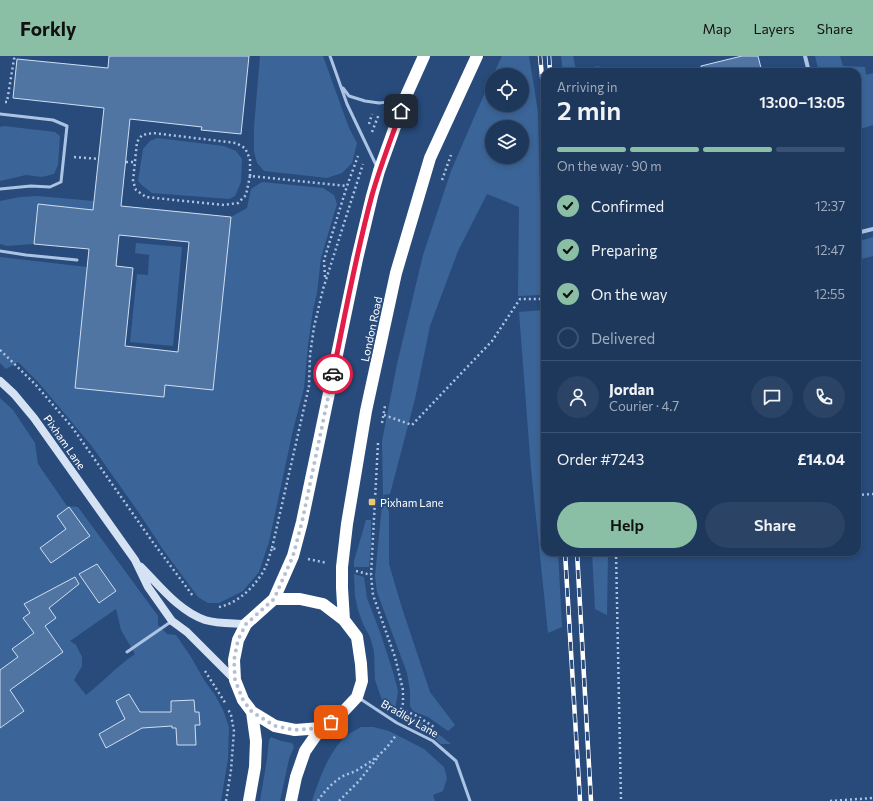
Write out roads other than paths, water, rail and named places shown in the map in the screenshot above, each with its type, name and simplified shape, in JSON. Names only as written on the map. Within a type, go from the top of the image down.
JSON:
[{"type":"highway","points":[[321,728],[295,730],[275,726],[252,712],[243,700],[235,680],[234,660],[238,640],[246,624],[274,599],[293,556],[302,522],[357,259],[372,196],[379,171],[406,96],[424,56]]},
{"type":"highway","name":"London Road","points":[[344,620],[342,567],[346,524],[366,412],[396,273],[430,158],[477,56]]},
{"type":"highway","points":[[274,599],[300,598],[323,604],[344,620],[356,637],[361,664],[362,681],[357,697],[342,713],[321,728],[305,751],[296,777],[291,801]]},
{"type":"highway","points":[[249,801],[255,767],[256,742],[252,712]]},
{"type":"main road","name":"Pixham Lane","points":[[0,381],[14,394],[34,418],[135,560],[170,596],[186,610],[205,620],[218,623],[246,624]]},
{"type":"main road","name":"Pixham Lane","points":[[135,560],[148,587],[172,621],[187,632],[235,680]]},
{"type":"street","points":[[805,56],[808,68]]},
{"type":"street","points":[[861,231],[873,228]]},
{"type":"lane","points":[[330,56],[347,104],[379,171]]},
{"type":"lane","points":[[340,85],[349,96],[376,103],[388,102],[406,96]]},
{"type":"lane","points":[[0,114],[53,120],[67,126],[60,182],[50,187],[31,186],[0,189]]},
{"type":"lane","points":[[0,250],[26,255],[77,260]]},
{"type":"lane","points":[[127,652],[172,621]]},
{"type":"lane","name":"Bradley Lane","points":[[357,697],[397,723],[433,741],[456,761],[470,801]]},
{"type":"railway","points":[[540,56],[541,68]]},
{"type":"railway","points":[[549,56],[550,68]]},
{"type":"railway","points":[[565,556],[580,801]]},
{"type":"railway","points":[[577,556],[591,801]]},
{"type":"place","name":"Pixham Lane","points":[[372,502]]}]
